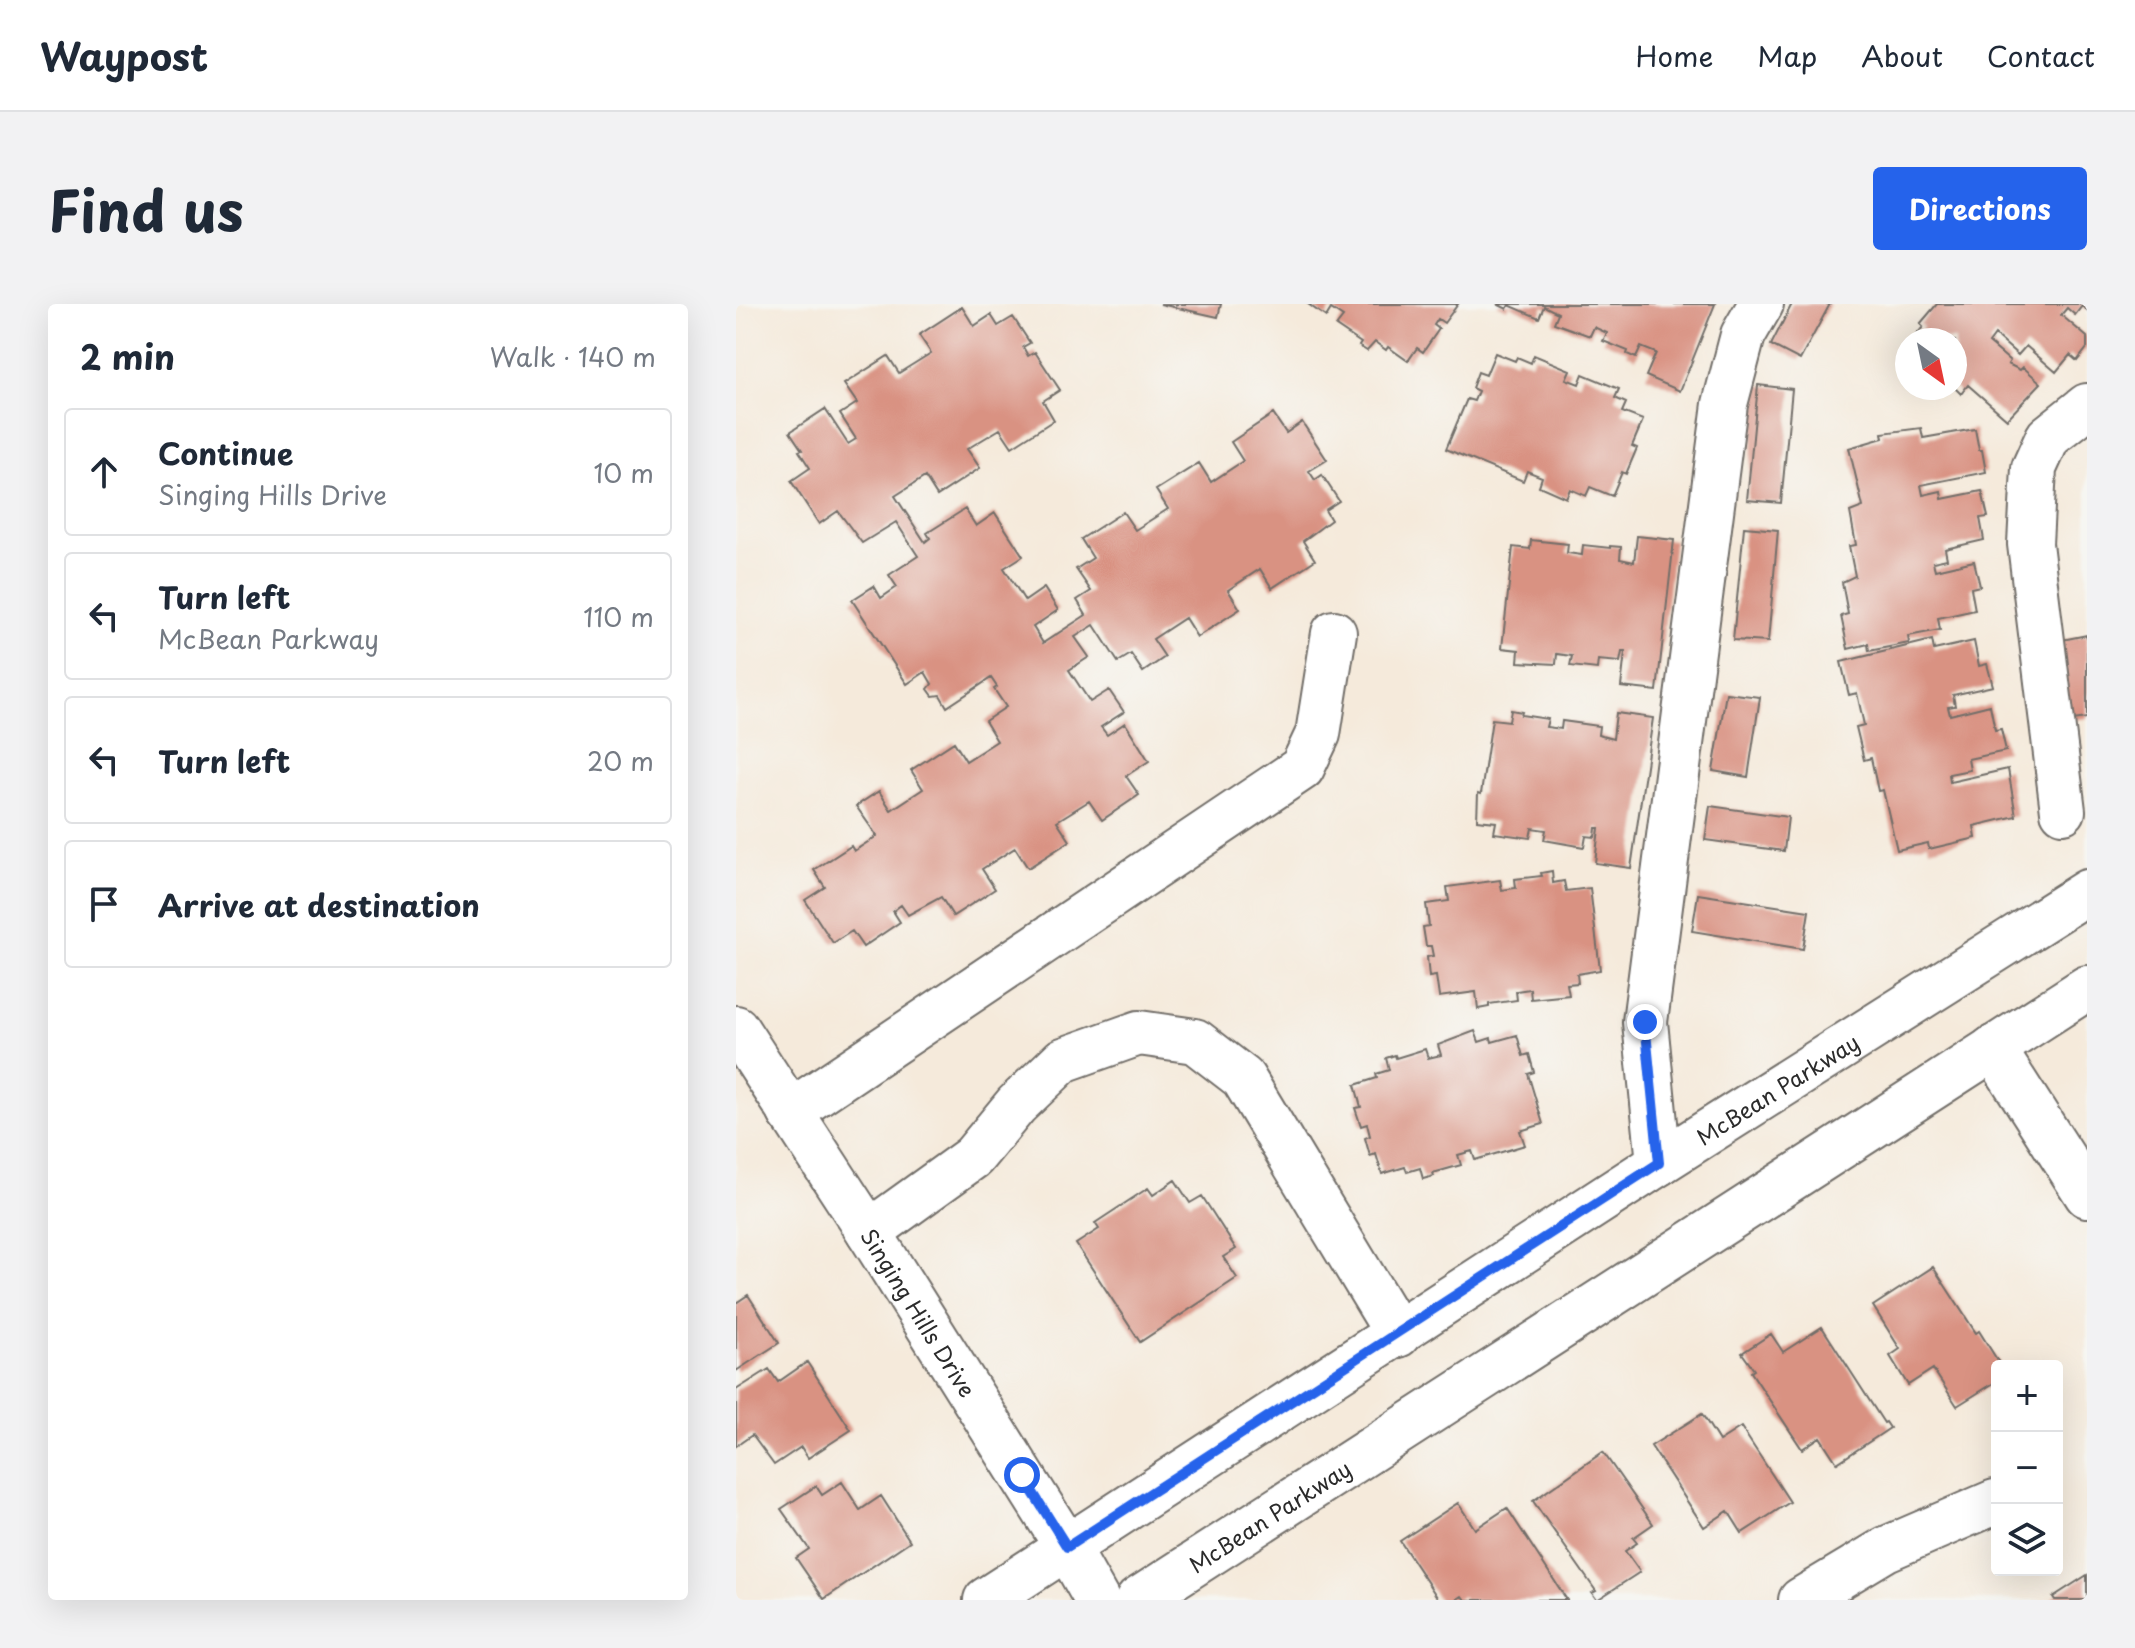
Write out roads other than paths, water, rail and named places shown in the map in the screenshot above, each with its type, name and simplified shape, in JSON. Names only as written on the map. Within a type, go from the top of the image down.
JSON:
[{"type":"main road","points":[[1659,1163],[1645,1022],[1725,404],[1743,335],[1761,304]]},
{"type":"main road","points":[[2063,811],[2030,544],[2034,468],[2048,437],[2087,406]]},
{"type":"main road","points":[[790,1112],[1302,768],[1318,734],[1334,633]]},
{"type":"main road","name":"McBean Parkway","points":[[986,1600],[1659,1163],[2087,892]]},
{"type":"main road","name":"McBean Parkway","points":[[1138,1600],[2087,988]]},
{"type":"main road","name":"Singing Hills Drive","points":[[736,1028],[869,1232],[1067,1547],[1097,1600]]},
{"type":"main road","points":[[869,1232],[973,1157],[1016,1105],[1063,1060],[1139,1033],[1195,1041],[1243,1078],[1398,1335]]},
{"type":"main road","points":[[1993,1048],[2087,1195]]},
{"type":"main road","points":[[1801,1600],[1886,1549],[1991,1504]]}]
